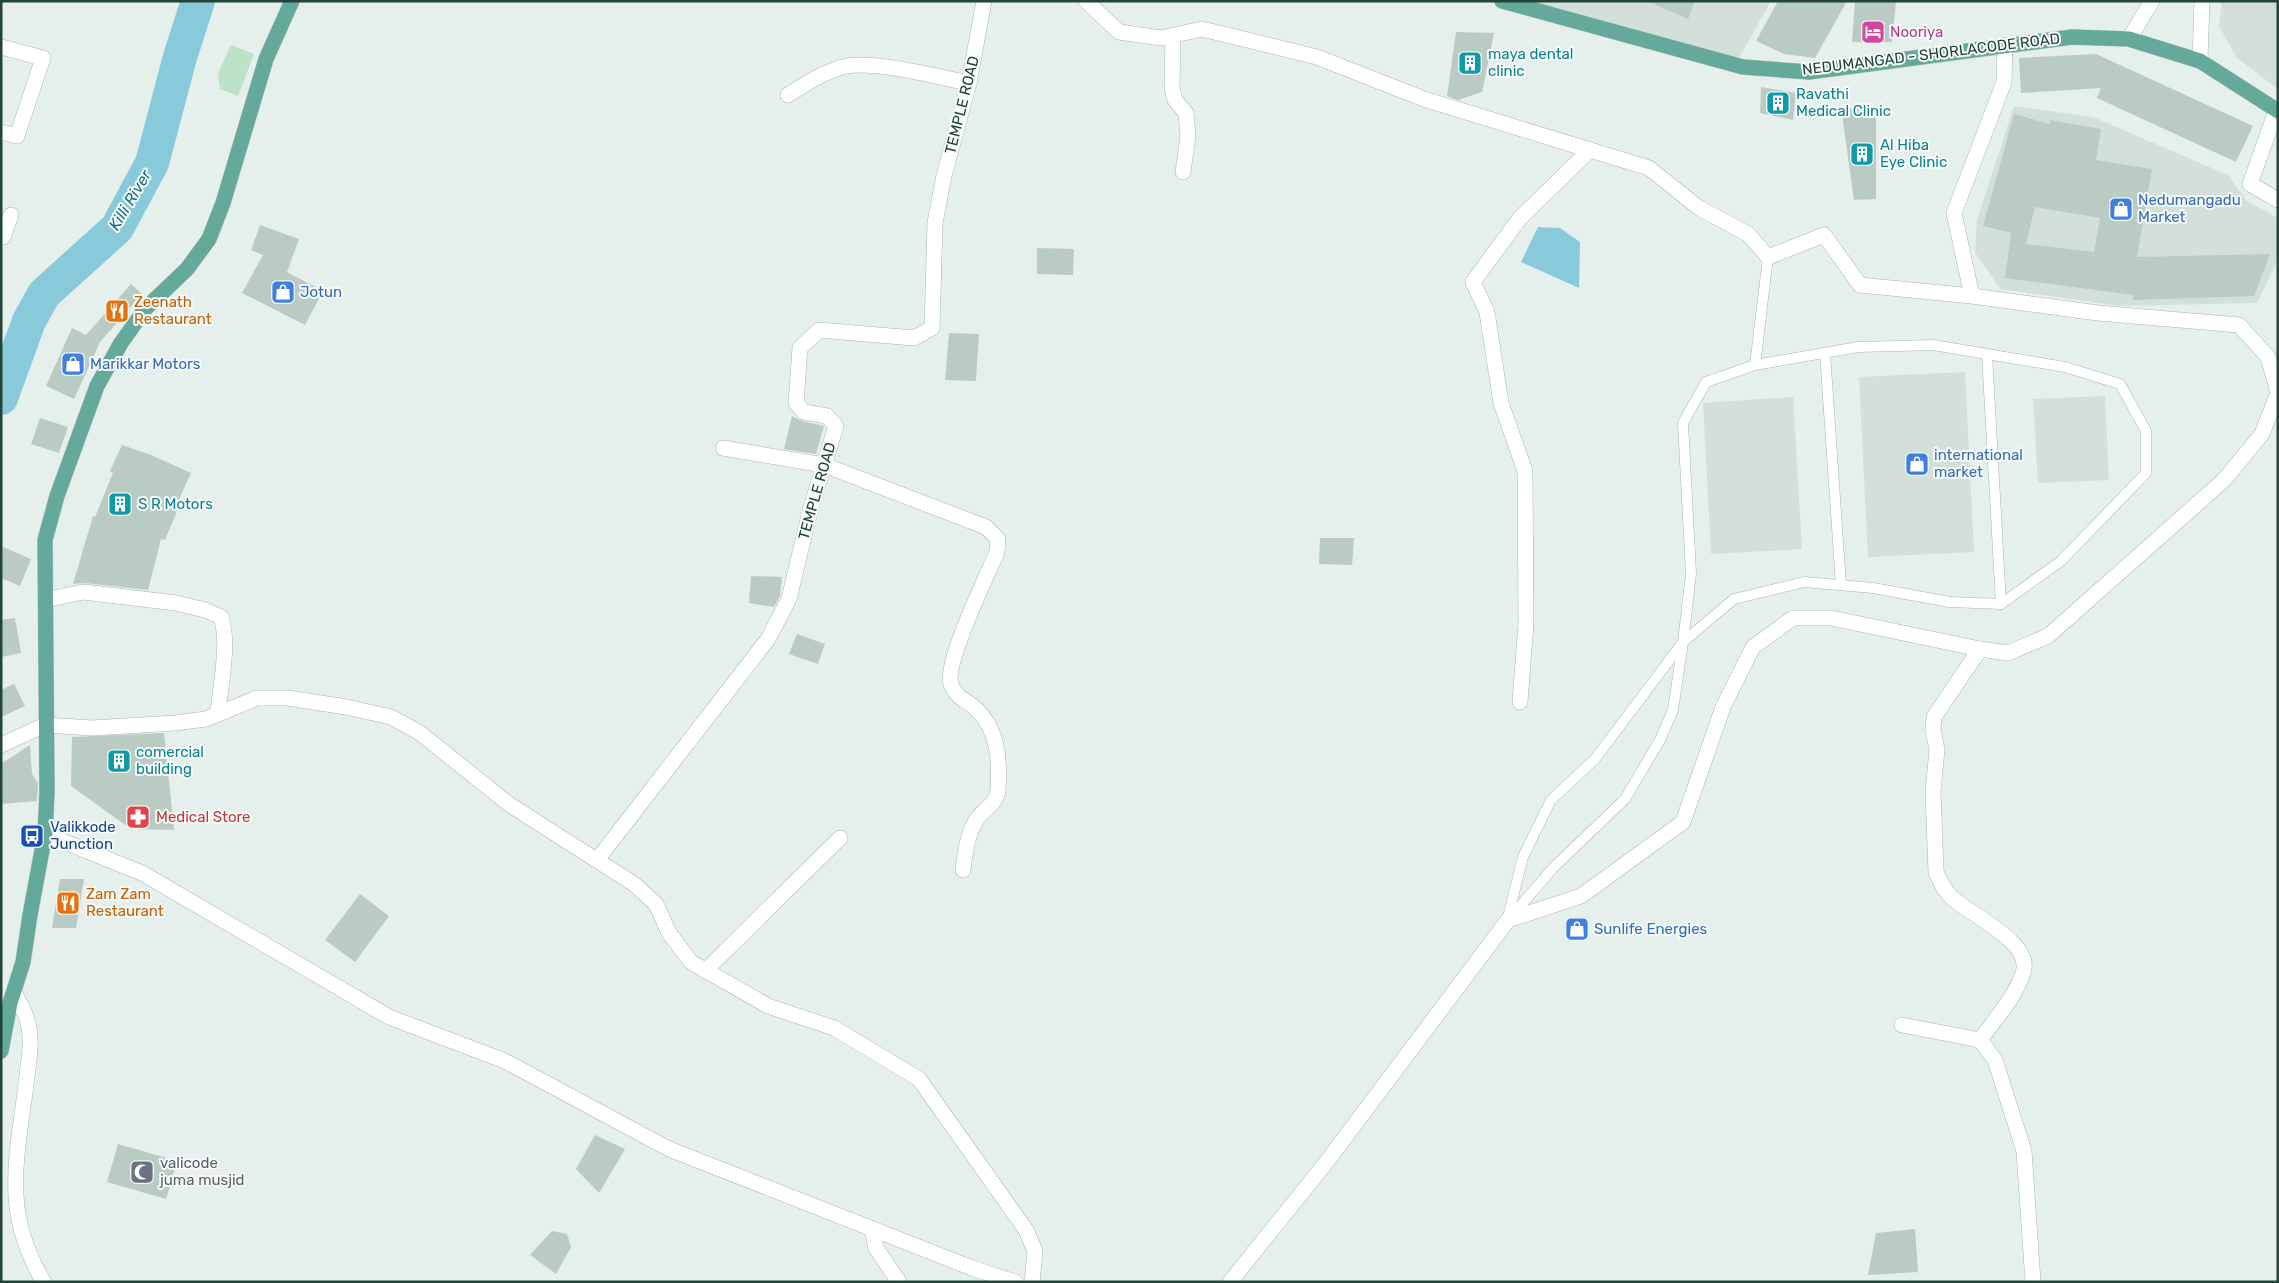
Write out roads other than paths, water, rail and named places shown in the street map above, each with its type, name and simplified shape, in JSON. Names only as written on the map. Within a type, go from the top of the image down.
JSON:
[{"type":"main road","points":[[1,1052],[14,992],[23,962],[45,834],[48,792],[45,725],[45,540],[57,496],[97,386],[121,343],[146,308],[187,269],[208,239],[223,203],[266,59],[292,1]]},
{"type":"main road","name":"NEDUMANGAD - SHORLACODE ROAD","points":[[1502,1],[1743,67],[1809,72],[2072,37],[2129,38],[2200,61],[2277,111]]},
{"type":"street","name":"TEMPLE ROAD","points":[[597,860],[768,639],[789,598],[810,511],[836,426],[827,416],[804,412],[796,403],[800,348],[819,330],[914,338],[932,328],[935,223],[944,176],[969,83],[984,1]]},
{"type":"street","points":[[1086,1],[1119,32],[1161,38],[1202,29],[1317,57],[1424,99],[1650,168],[1698,208],[1748,234],[1768,257],[1824,235],[1860,285],[1972,296],[2098,314],[2238,325],[2268,357],[2278,393],[2262,434],[2224,480],[2048,636],[2008,652],[1980,650],[1831,618],[1793,618],[1752,647],[1723,707],[1683,822],[1581,896],[1508,920],[1325,1164],[1230,1282]]},
{"type":"street","points":[[2129,38],[2152,1]]},
{"type":"street","points":[[2200,61],[2202,1]]},
{"type":"street","points":[[1173,36],[1172,88],[1175,100],[1186,113],[1188,136],[1183,172]]},
{"type":"street","points":[[1972,296],[1954,213],[2004,82],[2004,45]]},
{"type":"street","points":[[1,46],[43,58],[17,136],[1,132]]},
{"type":"street","points":[[788,95],[811,81],[847,66],[887,67],[969,83]]},
{"type":"street","points":[[2277,111],[2250,184],[2278,200]]},
{"type":"street","points":[[1520,702],[1526,623],[1525,471],[1501,403],[1487,312],[1473,282],[1520,218],[1590,150]]},
{"type":"street","points":[[1,237],[3,238],[10,215]]},
{"type":"street","points":[[723,448],[824,465],[986,527],[998,539],[997,552],[952,659],[950,683],[957,697],[975,707],[997,740],[998,791],[992,805],[977,819],[966,846],[963,870]]},
{"type":"street","points":[[45,600],[83,592],[176,604],[205,610],[221,617],[224,625],[224,646],[218,714]]},
{"type":"street","points":[[1980,650],[1934,717],[1937,750],[1934,791],[1936,872],[1940,884],[1951,897],[2016,944],[2024,956],[2024,972],[2012,996],[1980,1040]]},
{"type":"street","points":[[1,745],[45,725],[92,728],[175,723],[206,719],[257,698],[288,698],[346,707],[391,718],[420,732],[510,804],[634,884],[656,904],[669,933],[691,962],[768,1006],[834,1028],[919,1079],[1026,1230],[1035,1252],[1032,1282]]},
{"type":"street","points":[[45,834],[142,873],[389,1017],[505,1061],[669,1149],[972,1268],[1015,1282]]},
{"type":"street","points":[[705,971],[840,838]]},
{"type":"street","points":[[14,992],[28,1020],[30,1050],[12,1187],[18,1230],[30,1262],[44,1282]]},
{"type":"street","points":[[1902,1025],[1980,1040],[1995,1060],[2024,1151],[2033,1282]]},
{"type":"street","points":[[872,1229],[876,1248],[899,1282]]},
{"type":"lane","points":[[1755,365],[1768,257]]},
{"type":"lane","points":[[1508,920],[1523,857],[1551,800],[1595,760],[1683,642],[1734,598],[1804,582],[1873,588],[1950,602],[2001,604],[2061,561],[2146,474],[2146,431],[2120,384],[2065,367],[1934,345],[1858,347],[1755,365],[1706,382],[1683,423],[1691,574],[1683,642],[1673,710],[1660,740],[1625,799],[1553,868],[1508,920]]},
{"type":"lane","points":[[1825,353],[1841,585]]},
{"type":"lane","points":[[1987,354],[2001,604]]},
{"type":"water","points":[[1538,227],[1560,228],[1580,242],[1579,288],[1521,262]]},
{"type":"waterway","name":"Killi River","points":[[1,398],[29,321],[44,294],[117,228],[152,163],[180,57],[198,1]]},
{"type":"place","name":"Nooriya","points":[[1873,32]]},
{"type":"place","name":"maya dental clinic","points":[[1470,63]]},
{"type":"place","name":"Ravathi Medical Clinic","points":[[1778,103]]},
{"type":"place","name":"Al Hiba Eye Clinic","points":[[1862,154]]},
{"type":"place","name":"Nedumangadu Market","points":[[2121,209]]},
{"type":"place","name":"Jotun","points":[[283,292]]},
{"type":"place","name":"Zeenath Restaurant","points":[[117,311]]},
{"type":"place","name":"Marikkar Motors","points":[[73,364]]},
{"type":"place","name":"international market","points":[[1917,464]]},
{"type":"place","name":"S R Motors","points":[[120,504]]},
{"type":"place","name":"comercial building","points":[[119,761]]},
{"type":"place","name":"Medical Store","points":[[138,817]]},
{"type":"place","name":"Valikkode Junction","points":[[32,836]]},
{"type":"place","name":"Zam Zam Restaurant","points":[[68,903]]},
{"type":"place","name":"Sunlife Energies","points":[[1577,929]]},
{"type":"place","name":"valicode juma musjid","points":[[142,1172]]}]
